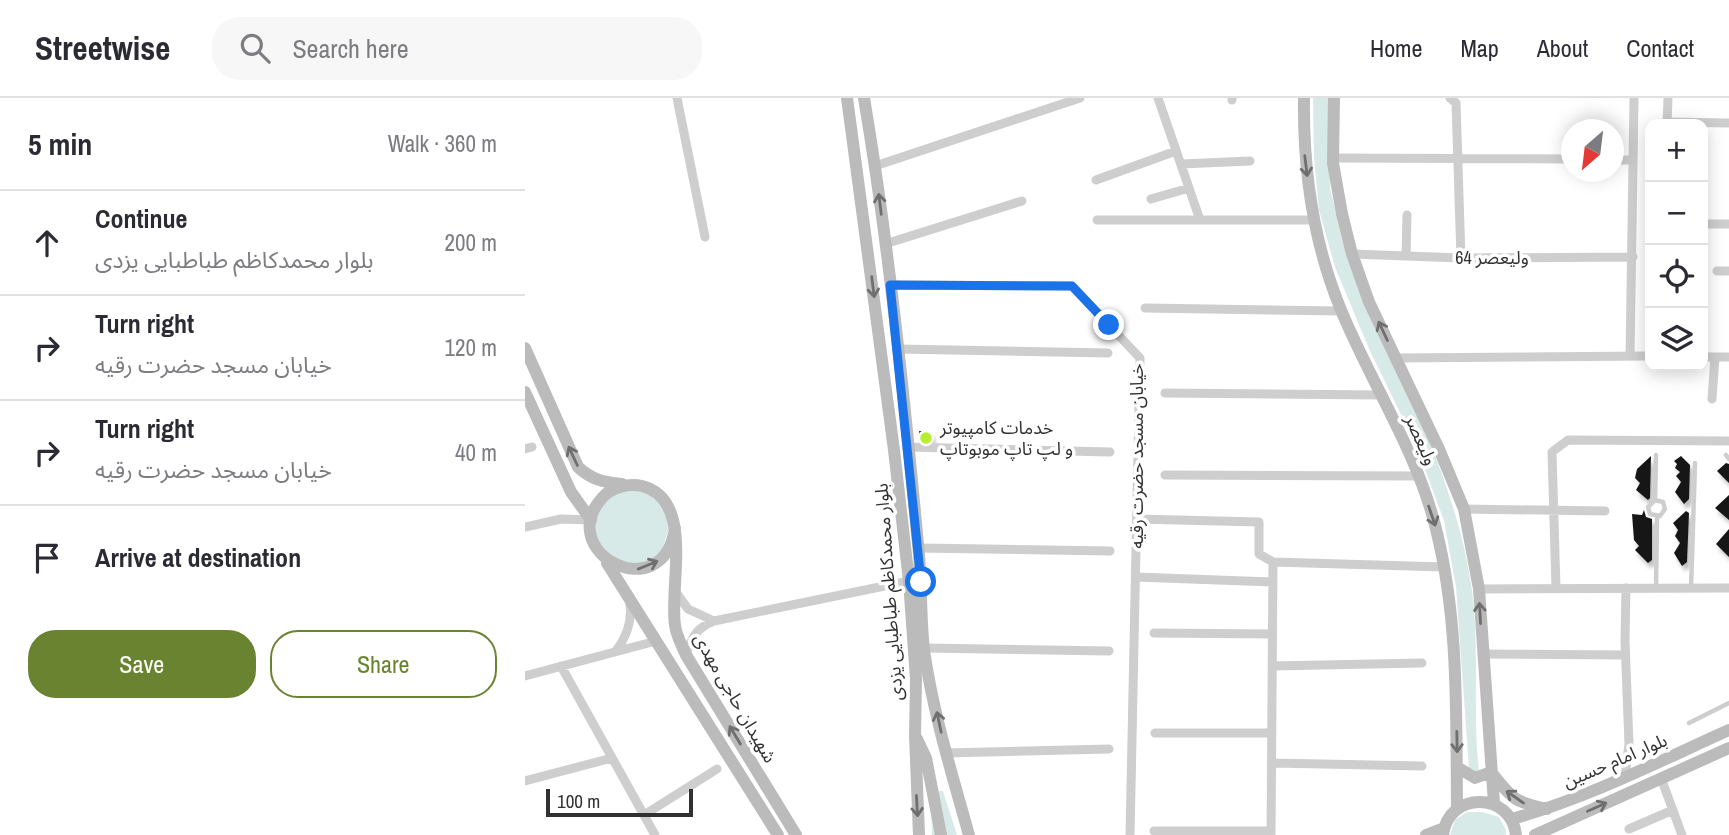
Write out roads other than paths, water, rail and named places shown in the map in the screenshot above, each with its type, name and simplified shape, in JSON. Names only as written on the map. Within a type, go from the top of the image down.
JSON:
[{"type":"main road","name":"بلوار محمدکاظم طباطبایی یزدی","points":[[847,98],[909,581],[916,680],[919,835]]},
{"type":"main road","name":"بلوار محمدکاظم طباطبایی یزدی","points":[[863,98],[875,166],[898,349],[919,548],[924,648],[946,753],[969,835]]},
{"type":"main road","name":"ولیعصر","points":[[1304,98],[1304,161],[1325,268],[1418,476],[1436,527],[1451,605],[1455,661],[1457,808]]},
{"type":"main road","name":"ولیعصر","points":[[1334,98],[1333,158],[1352,254],[1369,302],[1439,449],[1464,509],[1479,589],[1494,803]]},
{"type":"main road","points":[[525,348],[578,467],[589,477],[603,482],[641,486],[661,497],[669,506],[675,528],[668,550],[661,559],[648,567],[617,567],[595,548],[590,534],[591,520],[600,499],[629,485]]},
{"type":"main road","points":[[525,392],[571,492],[591,520]]},
{"type":"main road","points":[[571,492],[579,493],[585,490],[589,477]]},
{"type":"main road","name":"شهیدان حاجی مهدی","points":[[675,528],[675,628],[686,655],[796,835]]},
{"type":"main road","name":"شهیدان حاجی مهدی","points":[[605,559],[778,835]]},
{"type":"main road","name":"بلوار امام حسین","points":[[1512,819],[1542,811],[1625,777],[1729,730]]},
{"type":"main road","points":[[915,736],[926,758],[941,835]]},
{"type":"main road","name":"بلوار امام حسین","points":[[1535,835],[1729,748]]},
{"type":"main road","points":[[1457,767],[1475,778],[1491,772],[1519,802],[1542,811],[1535,819],[1547,829]]},
{"type":"main road","points":[[1426,835],[1443,831],[1448,817],[1457,808],[1469,802],[1481,801],[1494,803],[1504,810],[1512,819],[1517,835]]},
{"type":"street","points":[[677,98],[705,237]]},
{"type":"street","points":[[875,166],[1080,98]]},
{"type":"street","points":[[1158,98],[1200,220]]},
{"type":"street","points":[[1450,98],[1457,103],[1461,258]]},
{"type":"street","points":[[1630,356],[1634,98]]},
{"type":"street","points":[[1667,119],[1668,98]]},
{"type":"street","points":[[1708,123],[1729,123]]},
{"type":"street","points":[[1096,180],[1176,151]]},
{"type":"street","points":[[1333,158],[1561,159]]},
{"type":"street","points":[[1624,160],[1632,160]]},
{"type":"street","points":[[1181,164],[1250,161]]},
{"type":"street","points":[[1151,199],[1189,188]]},
{"type":"street","points":[[885,244],[1022,201]]},
{"type":"street","points":[[1406,256],[1407,215]]},
{"type":"street","points":[[1097,220],[1314,220]]},
{"type":"street","points":[[1708,223],[1729,224]]},
{"type":"street","name":"ولیعصر 64","points":[[1352,254],[1461,258],[1633,257]]},
{"type":"street","points":[[1717,271],[1729,271]]},
{"type":"street","name":"خیابان مسجد حضرت رقیه","points":[[890,285],[1072,286],[1140,358],[1130,835]]},
{"type":"street","points":[[1145,308],[1342,311]]},
{"type":"street","points":[[898,349],[1108,353]]},
{"type":"street","points":[[1396,358],[1645,356]]},
{"type":"street","points":[[1708,357],[1729,357]]},
{"type":"street","points":[[1712,399],[1715,357]]},
{"type":"street","points":[[1164,393],[1381,395]]},
{"type":"street","points":[[1556,588],[1552,452],[1568,440],[1729,441]]},
{"type":"street","points":[[908,447],[1110,452]]},
{"type":"street","points":[[1165,475],[1418,476]]},
{"type":"street","points":[[1464,509],[1605,511]]},
{"type":"street","points":[[525,527],[561,519],[591,520]]},
{"type":"street","points":[[1137,519],[1259,522],[1259,554],[1273,562],[1444,567]]},
{"type":"street","points":[[919,548],[1110,551]]},
{"type":"street","points":[[1154,831],[1271,833],[1273,562]]},
{"type":"street","points":[[1136,577],[1273,582]]},
{"type":"street","points":[[686,655],[691,639],[698,629],[714,621],[909,581]]},
{"type":"street","points":[[1625,777],[1629,744],[1625,655],[1626,588]]},
{"type":"street","points":[[1479,589],[1729,588]]},
{"type":"street","points":[[674,590],[688,609],[714,621]]},
{"type":"street","points":[[617,651],[629,629],[629,599]]},
{"type":"street","points":[[1154,633],[1272,634]]},
{"type":"street","points":[[525,676],[656,640]]},
{"type":"street","points":[[924,648],[1109,651]]},
{"type":"street","points":[[1482,654],[1625,655]]},
{"type":"street","points":[[1272,666],[1422,663]]},
{"type":"street","points":[[561,666],[655,835]]},
{"type":"street","points":[[1155,733],[1272,733]]},
{"type":"street","points":[[946,753],[1108,749]]},
{"type":"street","points":[[525,781],[612,758]]},
{"type":"street","points":[[1272,764],[1422,766]]},
{"type":"street","points":[[643,815],[717,769]]},
{"type":"street","points":[[1661,778],[1682,835]]},
{"type":"street","points":[[1629,829],[1672,810]]},
{"type":"lane","points":[[1656,455],[1655,500],[1648,507],[1650,514],[1657,517]]},
{"type":"lane","points":[[1691,588],[1695,463]]},
{"type":"lane","points":[[1655,500],[1663,502],[1665,509],[1664,513],[1657,517]]},
{"type":"lane","points":[[1656,589],[1657,517]]},
{"type":"lane","points":[[1689,723],[1729,704]]},
{"type":"place","name":"خدمات کامپیوتر و لپ تاپ موبوتاپ","points":[[926,438]]}]
